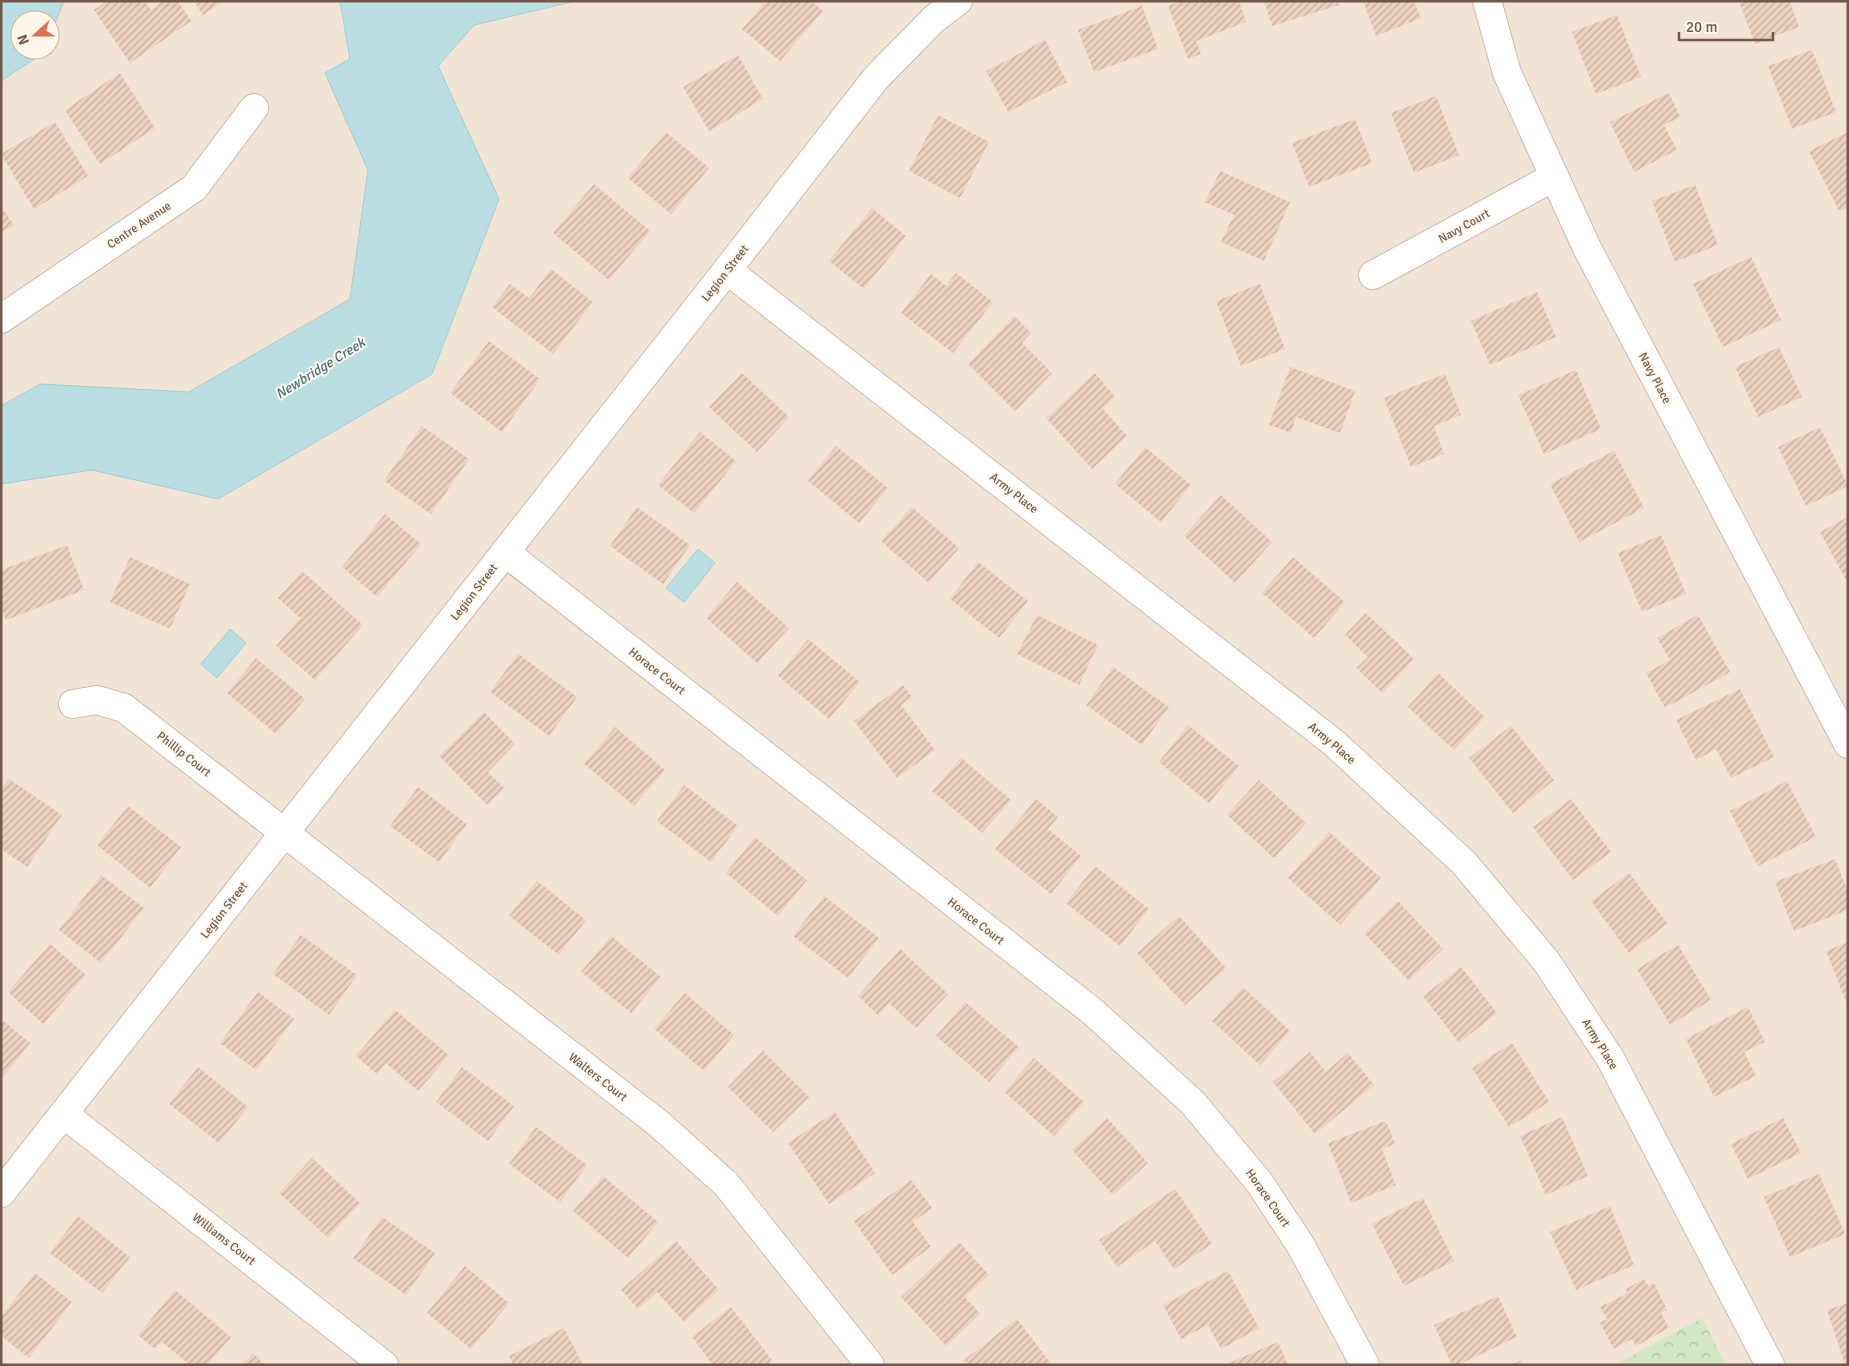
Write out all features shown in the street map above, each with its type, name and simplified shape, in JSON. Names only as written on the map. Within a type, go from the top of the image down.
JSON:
[{"type":"street","name":"Legion Street","points":[[1,1193],[876,78],[934,19],[958,1]]},
{"type":"street","name":"Navy Place","points":[[1487,1],[1507,73],[1587,248],[1848,744]]},
{"type":"street","name":"Centre Avenue","points":[[1,319],[194,188],[254,108]]},
{"type":"street","name":"Navy Court","points":[[1373,275],[1554,177]]},
{"type":"street","name":"Army Place","points":[[727,270],[1334,742],[1464,863],[1546,960],[1610,1058],[1770,1365]]},
{"type":"street","name":"Horace Court","points":[[505,552],[1093,1012],[1193,1103],[1259,1182],[1301,1246],[1365,1365]]},
{"type":"street","name":"Phillip Court","points":[[73,704],[97,700],[124,708],[285,832]]},
{"type":"street","name":"Walters Court","points":[[285,832],[659,1124],[726,1184],[870,1365]]},
{"type":"street","name":"Williams Court","points":[[64,1114],[384,1365]]},
{"type":"shaded area","points":[[1,1],[1848,1],[1848,1365],[1,1365]]},
{"type":"green space","points":[[1702,1318],[1726,1365],[1614,1365]]},
{"type":"water","points":[[1,1],[64,1],[60,11],[10,10],[10,60],[33,60],[1,81]]},
{"type":"water","name":"Newbridge Creek","points":[[340,1],[576,1],[474,25],[438,66],[499,199],[432,374],[218,499],[92,470],[1,484],[1,406],[40,384],[189,392],[350,299],[368,170],[325,73],[350,59]]},
{"type":"water","points":[[698,549],[715,563],[684,602],[666,588]]},
{"type":"water","points":[[230,629],[246,643],[217,678],[201,664]]},
{"type":"building","points":[[106,1],[145,1],[151,10],[163,1],[178,1],[191,21],[130,63],[94,10]]},
{"type":"building","points":[[194,1],[223,1],[203,15]]},
{"type":"building","points":[[766,1],[811,1],[823,11],[780,61],[742,29]]},
{"type":"building","points":[[1181,1],[1239,1],[1246,22],[1196,41],[1201,54],[1188,59],[1168,6]]},
{"type":"building","points":[[1264,1],[1338,1],[1339,5],[1272,26]]},
{"type":"building","points":[[1363,1],[1414,1],[1421,18],[1376,36]]},
{"type":"building","points":[[1739,1],[1790,1],[1799,27],[1755,44]]},
{"type":"building","points":[[1142,6],[1158,49],[1094,72],[1078,30]]},
{"type":"building","points":[[1617,15],[1641,77],[1596,94],[1572,32]]},
{"type":"building","points":[[1045,40],[1067,82],[1008,112],[986,71]]},
{"type":"building","points":[[1812,50],[1836,112],[1792,129],[1768,66]]},
{"type":"building","points":[[738,55],[763,99],[709,131],[683,87]]},
{"type":"building","points":[[120,73],[155,128],[100,164],[65,110]]},
{"type":"building","points":[[1669,93],[1680,117],[1664,125],[1677,150],[1634,172],[1610,122]]},
{"type":"building","points":[[1436,96],[1459,155],[1414,173],[1391,113]]},
{"type":"building","points":[[938,115],[989,142],[960,198],[909,171]]},
{"type":"building","points":[[1355,119],[1372,163],[1309,187],[1292,143]]},
{"type":"building","points":[[55,122],[88,176],[34,209],[1,154]]},
{"type":"building","points":[[666,132],[709,168],[671,214],[628,178]]},
{"type":"building","points":[[1848,132],[1848,207],[1839,211],[1809,151]]},
{"type":"building","points":[[1220,171],[1290,202],[1264,261],[1221,242],[1234,215],[1205,202]]},
{"type":"building","points":[[594,184],[650,231],[609,280],[553,233]]},
{"type":"building","points":[[1695,185],[1718,245],[1675,262],[1652,201]]},
{"type":"building","points":[[1,206],[14,225],[1,233]]},
{"type":"building","points":[[872,208],[906,236],[864,289],[829,261]]},
{"type":"building","points":[[1751,257],[1781,320],[1723,347],[1693,284]]},
{"type":"building","points":[[551,269],[593,302],[553,354],[492,307],[510,284],[529,298]]},
{"type":"building","points":[[956,273],[993,302],[953,353],[901,313],[931,274],[946,286]]},
{"type":"building","points":[[1260,284],[1285,349],[1241,366],[1216,301]]},
{"type":"building","points":[[1537,292],[1556,337],[1490,365],[1471,321]]},
{"type":"building","points":[[1014,316],[1031,333],[1022,343],[1052,373],[1015,411],[968,364]]},
{"type":"building","points":[[489,341],[540,379],[502,432],[450,393]]},
{"type":"building","points":[[1779,347],[1802,397],[1758,417],[1735,367]]},
{"type":"building","points":[[1290,367],[1355,391],[1340,433],[1296,417],[1291,433],[1269,425]]},
{"type":"building","points":[[1576,370],[1601,429],[1544,454],[1518,395]]},
{"type":"building","points":[[742,373],[789,417],[757,452],[709,407]]},
{"type":"building","points":[[1095,373],[1115,397],[1103,409],[1127,436],[1092,469],[1046,418]]},
{"type":"building","points":[[1445,374],[1461,415],[1434,426],[1444,454],[1411,467],[1384,398]]},
{"type":"building","points":[[422,426],[469,459],[431,514],[384,481]]},
{"type":"building","points":[[1820,427],[1848,486],[1806,506],[1778,447]]},
{"type":"building","points":[[700,432],[736,461],[694,513],[658,485]]},
{"type":"building","points":[[836,446],[888,488],[859,523],[808,481]]},
{"type":"building","points":[[1145,447],[1191,485],[1161,522],[1115,484]]},
{"type":"building","points":[[1614,451],[1644,508],[1579,542],[1550,484]]},
{"type":"building","points":[[1221,495],[1272,542],[1235,583],[1184,536]]},
{"type":"building","points":[[637,507],[690,545],[663,584],[610,546]]},
{"type":"building","points":[[912,507],[959,548],[929,583],[881,541]]},
{"type":"building","points":[[385,514],[421,544],[377,597],[342,567]]},
{"type":"building","points":[[1848,517],[1848,584],[1820,532]]},
{"type":"building","points":[[1661,535],[1686,594],[1642,612],[1618,553]]},
{"type":"building","points":[[67,545],[84,590],[6,620],[1,608],[1,570]]},
{"type":"building","points":[[130,557],[190,584],[170,629],[110,602]]},
{"type":"building","points":[[1293,557],[1345,602],[1314,638],[1262,593]]},
{"type":"building","points":[[978,562],[1028,601],[999,638],[950,599]]},
{"type":"building","points":[[302,571],[363,625],[315,680],[276,646],[300,618],[278,598]]},
{"type":"building","points":[[737,582],[789,628],[757,663],[706,618]]},
{"type":"building","points":[[1366,613],[1414,659],[1382,693],[1356,668],[1368,657],[1345,635]]},
{"type":"building","points":[[1037,615],[1098,645],[1079,685],[1017,654]]},
{"type":"building","points":[[1698,615],[1730,672],[1665,708],[1646,673],[1670,660],[1657,638]]},
{"type":"building","points":[[808,639],[860,682],[829,719],[778,676]]},
{"type":"building","points":[[518,654],[577,697],[549,736],[490,692]]},
{"type":"building","points":[[256,658],[305,699],[276,734],[227,693]]},
{"type":"building","points":[[1113,667],[1169,707],[1142,745],[1086,705]]},
{"type":"building","points":[[1438,673],[1485,717],[1454,750],[1408,707]]},
{"type":"building","points":[[903,685],[912,697],[901,705],[935,750],[897,778],[854,721]]},
{"type":"building","points":[[1740,689],[1774,757],[1731,778],[1716,749],[1696,760],[1676,720]]},
{"type":"building","points":[[484,712],[515,744],[488,772],[504,788],[487,805],[439,756]]},
{"type":"building","points":[[1188,725],[1239,766],[1209,803],[1159,762]]},
{"type":"building","points":[[1511,726],[1554,780],[1513,813],[1469,758]]},
{"type":"building","points":[[615,727],[665,770],[634,806],[584,764]]},
{"type":"building","points":[[961,758],[1011,800],[982,833],[932,791]]},
{"type":"building","points":[[9,779],[62,815],[27,867],[1,849],[1,789]]},
{"type":"building","points":[[1259,780],[1306,823],[1274,858],[1227,815]]},
{"type":"building","points":[[1787,781],[1816,837],[1758,866],[1730,811]]},
{"type":"building","points":[[684,785],[738,826],[711,862],[657,821]]},
{"type":"building","points":[[418,787],[467,824],[439,862],[390,826]]},
{"type":"building","points":[[1036,799],[1058,817],[1048,829],[1081,856],[1051,894],[995,849]]},
{"type":"building","points":[[1571,799],[1611,852],[1573,880],[1533,827]]},
{"type":"building","points":[[128,806],[181,847],[150,888],[97,845]]},
{"type":"building","points":[[1329,832],[1381,878],[1340,925],[1288,878]]},
{"type":"building","points":[[755,837],[807,880],[778,916],[726,873]]},
{"type":"building","points":[[1835,859],[1848,892],[1848,910],[1794,931],[1775,882]]},
{"type":"building","points":[[1095,866],[1149,909],[1120,946],[1066,903]]},
{"type":"building","points":[[1629,873],[1668,924],[1629,953],[1591,901]]},
{"type":"building","points":[[101,875],[144,908],[101,963],[59,930]]},
{"type":"building","points":[[537,881],[586,920],[559,955],[509,916]]},
{"type":"building","points":[[824,896],[879,938],[848,978],[793,936]]},
{"type":"building","points":[[1398,901],[1443,949],[1409,981],[1364,933]]},
{"type":"building","points":[[1179,916],[1226,968],[1185,1005],[1137,953]]},
{"type":"building","points":[[301,935],[357,975],[329,1015],[273,974]]},
{"type":"building","points":[[611,936],[661,977],[631,1013],[581,972]]},
{"type":"building","points":[[1848,942],[1848,1007],[1826,951]]},
{"type":"building","points":[[50,944],[86,975],[43,1024],[8,992]]},
{"type":"building","points":[[1678,945],[1711,1000],[1670,1025],[1637,969]]},
{"type":"building","points":[[900,949],[948,994],[916,1028],[889,1003],[878,1015],[858,996]]},
{"type":"building","points":[[1461,967],[1497,1013],[1459,1043],[1423,996]]},
{"type":"building","points":[[1243,987],[1290,1031],[1260,1065],[1212,1021]]},
{"type":"building","points":[[258,992],[294,1019],[256,1070],[220,1043]]},
{"type":"building","points":[[685,993],[734,1035],[704,1071],[654,1029]]},
{"type":"building","points":[[965,1002],[1019,1047],[989,1082],[936,1036]]},
{"type":"building","points":[[1748,1007],[1765,1042],[1744,1052],[1756,1076],[1714,1097],[1686,1039]]},
{"type":"building","points":[[395,1010],[449,1055],[418,1091],[386,1063],[377,1074],[356,1056]]},
{"type":"building","points":[[1,1019],[30,1043],[1,1079]]},
{"type":"building","points":[[1512,1043],[1549,1102],[1509,1127],[1472,1068]]},
{"type":"building","points":[[763,1051],[809,1097],[773,1132],[728,1087]]},
{"type":"building","points":[[1310,1052],[1326,1072],[1348,1053],[1374,1085],[1315,1134],[1273,1082]]},
{"type":"building","points":[[1034,1058],[1084,1102],[1054,1136],[1004,1092]]},
{"type":"building","points":[[198,1067],[248,1107],[219,1143],[169,1104]]},
{"type":"building","points":[[462,1067],[514,1106],[488,1141],[436,1102]]},
{"type":"building","points":[[835,1112],[875,1173],[829,1204],[788,1143]]},
{"type":"building","points":[[1562,1117],[1588,1176],[1546,1195],[1520,1136]]},
{"type":"building","points":[[1107,1118],[1148,1163],[1113,1195],[1072,1150]]},
{"type":"building","points":[[1783,1118],[1801,1153],[1748,1179],[1731,1144]]},
{"type":"building","points":[[1386,1121],[1395,1144],[1382,1149],[1396,1185],[1351,1203],[1328,1143]]},
{"type":"building","points":[[536,1127],[587,1165],[560,1202],[509,1164]]},
{"type":"building","points":[[312,1158],[360,1203],[328,1238],[279,1193]]},
{"type":"building","points":[[1819,1174],[1845,1234],[1790,1257],[1764,1197]]},
{"type":"building","points":[[603,1176],[658,1222],[628,1258],[573,1211]]},
{"type":"building","points":[[911,1180],[932,1208],[913,1222],[931,1247],[892,1275],[854,1221]]},
{"type":"building","points":[[1175,1189],[1212,1244],[1174,1269],[1155,1241],[1117,1267],[1099,1240]]},
{"type":"building","points":[[1423,1198],[1454,1261],[1404,1286],[1372,1224]]},
{"type":"building","points":[[1610,1206],[1634,1265],[1576,1290],[1550,1232]]},
{"type":"building","points":[[78,1216],[130,1257],[102,1293],[50,1253]]},
{"type":"building","points":[[382,1217],[435,1253],[406,1295],[353,1258]]},
{"type":"building","points":[[676,1241],[719,1290],[684,1322],[657,1292],[638,1309],[621,1290]]},
{"type":"building","points":[[959,1242],[989,1275],[965,1297],[980,1314],[946,1346],[901,1297]]},
{"type":"building","points":[[465,1266],[509,1303],[471,1349],[427,1313]]},
{"type":"building","points":[[1228,1271],[1259,1328],[1221,1349],[1208,1325],[1181,1339],[1163,1305]]},
{"type":"building","points":[[35,1273],[72,1302],[29,1358],[1,1336],[1,1317]]},
{"type":"building","points":[[1644,1279],[1648,1286],[1654,1283],[1667,1310],[1661,1313],[1669,1328],[1636,1346],[1632,1339],[1614,1349],[1600,1323],[1607,1319],[1600,1307],[1628,1293],[1626,1289]]},
{"type":"building","points":[[175,1290],[231,1337],[207,1365],[190,1365],[162,1342],[155,1349],[138,1335]]},
{"type":"building","points":[[1498,1296],[1517,1337],[1458,1365],[1452,1365],[1434,1325]]},
{"type":"building","points":[[1848,1303],[1848,1364],[1845,1365],[1827,1310]]},
{"type":"building","points":[[731,1307],[772,1360],[767,1365],[713,1365],[692,1337]]},
{"type":"building","points":[[1017,1319],[1052,1365],[967,1365],[964,1360]]},
{"type":"building","points":[[564,1328],[583,1365],[513,1365],[509,1356]]},
{"type":"building","points":[[1278,1342],[1288,1365],[1224,1365]]},
{"type":"building","points":[[253,1353],[265,1365],[242,1365]]},
{"type":"building","points":[[1521,1360],[1524,1365],[1513,1365]]}]
